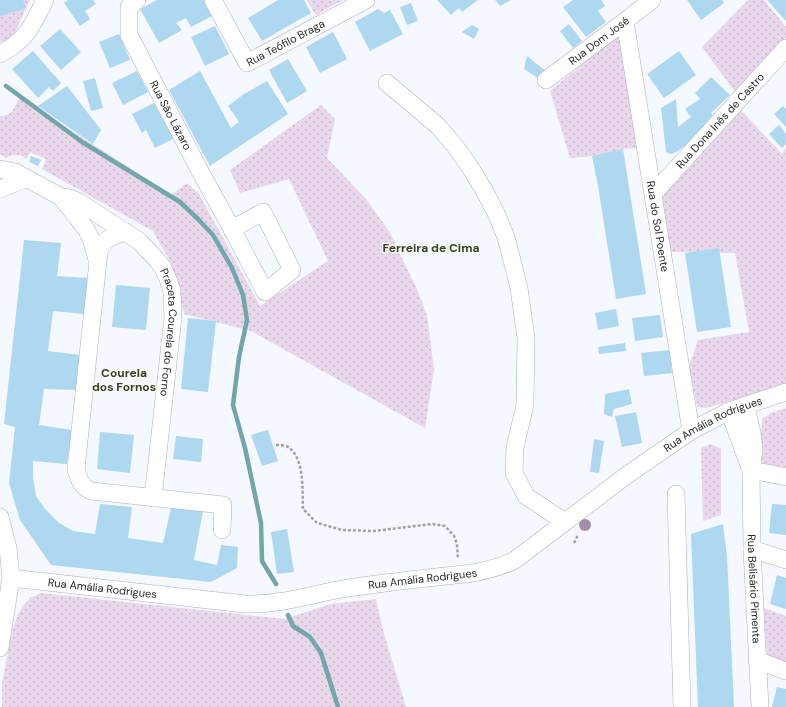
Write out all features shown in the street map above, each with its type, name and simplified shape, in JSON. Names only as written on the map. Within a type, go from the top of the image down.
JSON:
[{"type":"street","points":[[0,54],[12,48],[22,40],[30,29],[45,0]]},
{"type":"street","name":"Rua São Lázaro","points":[[137,0],[129,7],[129,35],[232,229]]},
{"type":"street","name":"Rua Teófilo Braga","points":[[212,0],[247,63],[366,0]]},
{"type":"street","name":"Rua Dom José","points":[[546,80],[625,22],[652,0]]},
{"type":"street","name":"Rua do Sol Poente","points":[[625,22],[654,193],[691,431]]},
{"type":"street","name":"Rua Dona Inês de Castro","points":[[654,193],[786,48]]},
{"type":"street","points":[[387,83],[438,126],[455,146],[484,190],[506,237],[520,288],[526,338],[524,405],[514,447],[514,473],[526,496],[565,522]]},
{"type":"street","name":"Praceta Courela do Forno","points":[[0,169],[15,172],[25,179],[42,186],[60,197],[86,229],[92,241],[97,260]]},
{"type":"street","points":[[0,189],[25,179]]},
{"type":"street","name":"Praceta Courela do Forno","points":[[60,197],[70,198],[83,204],[126,232],[148,249],[163,268],[172,291],[174,304],[173,317],[153,498]]},
{"type":"street","name":"Praceta Courela do Forno","points":[[126,232],[112,236],[106,240],[100,248],[97,260],[76,469],[78,480],[83,487],[91,491],[223,505],[222,530]]},
{"type":"street","name":"Rua Amália Rodrigues","points":[[5,593],[263,605],[343,589],[479,572],[507,564],[520,557],[627,475],[691,431],[729,411],[786,392]]},
{"type":"street","name":"Rua Belisário Pimenta","points":[[745,405],[753,441],[754,458],[751,470],[752,549],[760,707]]},
{"type":"street","name":"Rua Belisário Pimenta","points":[[729,411],[751,470]]},
{"type":"street","points":[[751,470],[786,477]]},
{"type":"street","points":[[676,494],[682,707]]},
{"type":"street","points":[[0,517],[10,560],[5,593],[0,648]]},
{"type":"street","points":[[752,549],[786,560]]},
{"type":"street","points":[[757,660],[786,671]]},
{"type":"path","points":[[276,445],[287,446],[295,454],[301,468],[303,509],[317,523],[342,530],[374,531],[432,524],[446,526],[454,536],[457,544],[457,575]]},
{"type":"shaded area","points":[[0,0],[30,0],[15,32],[9,40],[0,42]]},
{"type":"shaded area","points":[[307,0],[343,0],[316,15]]},
{"type":"shaded area","points":[[748,0],[764,0],[786,27],[786,37],[736,93],[702,47]]},
{"type":"shaded area","points":[[617,36],[620,36],[638,148],[623,149],[592,156],[570,158],[550,91]]},
{"type":"shaded area","points":[[8,85],[63,125],[171,195],[187,183],[199,194],[260,306],[328,261],[289,179],[240,193],[230,170],[321,105],[335,119],[327,158],[366,199],[389,231],[417,289],[427,315],[434,369],[425,428],[251,331],[184,314],[172,265],[153,231],[42,169],[46,159],[30,152],[27,159],[17,155],[11,155],[6,158],[0,154],[0,116],[8,115],[13,110],[20,98],[6,88]]},
{"type":"shaded area","points":[[739,108],[782,154],[786,148],[786,385],[706,408],[697,407],[689,367],[698,340],[749,332],[735,253],[669,252],[660,195]]},
{"type":"shaded area","points":[[786,408],[786,468],[764,464],[760,459],[762,419],[771,413]]},
{"type":"shaded area","points":[[711,444],[721,449],[721,515],[703,521],[701,448]]},
{"type":"shaded area","points":[[41,593],[285,619],[331,604],[376,599],[383,630],[406,707],[2,707],[2,683],[13,628],[18,614],[23,606],[30,598]]},
{"type":"shaded area","points":[[764,608],[786,616],[786,663],[767,656]]},
{"type":"building","points":[[0,0],[23,0],[26,8],[0,16]]},
{"type":"building","points":[[68,0],[93,0],[96,4],[85,11],[90,19],[80,26],[64,3]]},
{"type":"building","points":[[157,0],[207,0],[214,15],[191,27],[186,18],[176,23],[182,30],[159,43],[140,9]]},
{"type":"building","points":[[278,0],[304,0],[311,13],[262,41],[248,18]]},
{"type":"building","points":[[437,0],[478,0],[462,12],[459,8],[451,15]]},
{"type":"building","points":[[495,0],[511,0],[500,6]]},
{"type":"building","points":[[573,0],[601,0],[605,6],[598,11],[606,22],[586,37],[563,7]]},
{"type":"building","points":[[687,0],[722,0],[724,3],[701,20]]},
{"type":"building","points":[[767,0],[786,0],[786,21]]},
{"type":"building","points":[[411,3],[418,21],[407,25],[400,7]]},
{"type":"building","points":[[378,9],[384,13],[390,10],[403,34],[370,51],[355,22]]},
{"type":"building","points":[[569,24],[582,41],[573,48],[560,31]]},
{"type":"building","points":[[472,25],[479,29],[474,39],[462,32]]},
{"type":"building","points":[[215,26],[229,54],[205,66],[191,37]]},
{"type":"building","points":[[60,29],[81,52],[61,70],[40,46]]},
{"type":"building","points":[[333,32],[347,59],[320,73],[306,47]]},
{"type":"building","points":[[119,34],[130,60],[110,68],[99,42]]},
{"type":"building","points":[[33,51],[61,83],[53,91],[49,87],[38,98],[12,69]]},
{"type":"building","points":[[679,51],[696,75],[664,98],[647,74]]},
{"type":"building","points":[[527,56],[547,72],[538,78],[524,69]]},
{"type":"building","points":[[288,59],[307,91],[287,103],[269,70]]},
{"type":"building","points":[[137,71],[148,92],[123,105],[112,83]]},
{"type":"building","points":[[200,71],[231,128],[239,122],[228,106],[244,94],[267,81],[288,114],[210,166],[169,90]]},
{"type":"building","points":[[711,77],[730,95],[711,113],[715,117],[705,124],[708,128],[678,151],[671,154],[666,152],[661,108],[676,99],[678,127],[691,117],[685,109],[700,99],[695,93]]},
{"type":"building","points":[[95,78],[103,108],[91,111],[83,81]]},
{"type":"building","points":[[67,86],[101,130],[93,144],[38,106]]},
{"type":"building","points":[[154,103],[163,120],[167,118],[177,137],[155,148],[146,130],[142,133],[132,114]]},
{"type":"building","points":[[783,106],[786,109],[786,127],[774,114]]},
{"type":"building","points":[[779,125],[786,134],[786,144],[782,148],[769,134]]},
{"type":"building","points":[[623,149],[646,294],[616,299],[592,156]]},
{"type":"building","points":[[31,156],[41,160],[38,166],[29,162]]},
{"type":"building","points":[[24,240],[61,243],[57,276],[88,278],[84,314],[53,311],[48,351],[80,355],[77,390],[44,389],[39,425],[72,430],[67,464],[33,461],[33,477],[36,496],[45,509],[59,523],[73,531],[95,534],[100,504],[132,507],[128,538],[163,543],[171,508],[203,511],[194,560],[217,565],[221,545],[238,547],[237,568],[211,582],[51,565],[20,520],[9,483],[15,427],[4,424]]},
{"type":"building","points":[[719,248],[731,327],[697,332],[685,253]]},
{"type":"building","points":[[116,285],[150,288],[146,330],[112,327]]},
{"type":"building","points":[[616,309],[619,326],[598,330],[595,313]]},
{"type":"building","points":[[660,315],[663,337],[635,341],[632,318]]},
{"type":"building","points":[[188,318],[216,321],[208,392],[181,389]]},
{"type":"building","points":[[625,343],[626,351],[599,354],[598,347]]},
{"type":"building","points":[[670,350],[672,373],[644,376],[641,353]]},
{"type":"building","points":[[629,389],[632,404],[614,409],[612,417],[604,414],[605,394]]},
{"type":"building","points":[[636,412],[642,443],[622,447],[615,416]]},
{"type":"building","points":[[268,430],[278,461],[262,466],[251,435]]},
{"type":"building","points":[[100,432],[134,435],[130,473],[97,469]]},
{"type":"building","points":[[176,436],[203,439],[201,462],[173,459]]},
{"type":"building","points":[[594,439],[604,441],[599,473],[590,472]]},
{"type":"building","points":[[772,504],[786,505],[786,535],[769,533]]},
{"type":"building","points":[[723,524],[727,556],[734,707],[698,707],[691,534]]},
{"type":"building","points":[[287,529],[294,572],[277,574],[271,532]]},
{"type":"building","points":[[777,575],[786,578],[786,609],[770,604]]},
{"type":"building","points":[[777,687],[786,689],[786,707],[772,707]]},
{"type":"waterway","points":[[6,86],[82,142],[180,202],[213,235],[232,268],[243,295],[247,320],[239,357],[233,405],[245,448],[261,523],[262,561],[276,584]]},
{"type":"waterway","points":[[288,615],[293,626],[310,637],[321,653],[338,707]]},
{"type":"district","name":"Ferreira de Cima","points":[[431,248]]},
{"type":"district","name":"Courela dos Fornos","points":[[124,380]]}]
